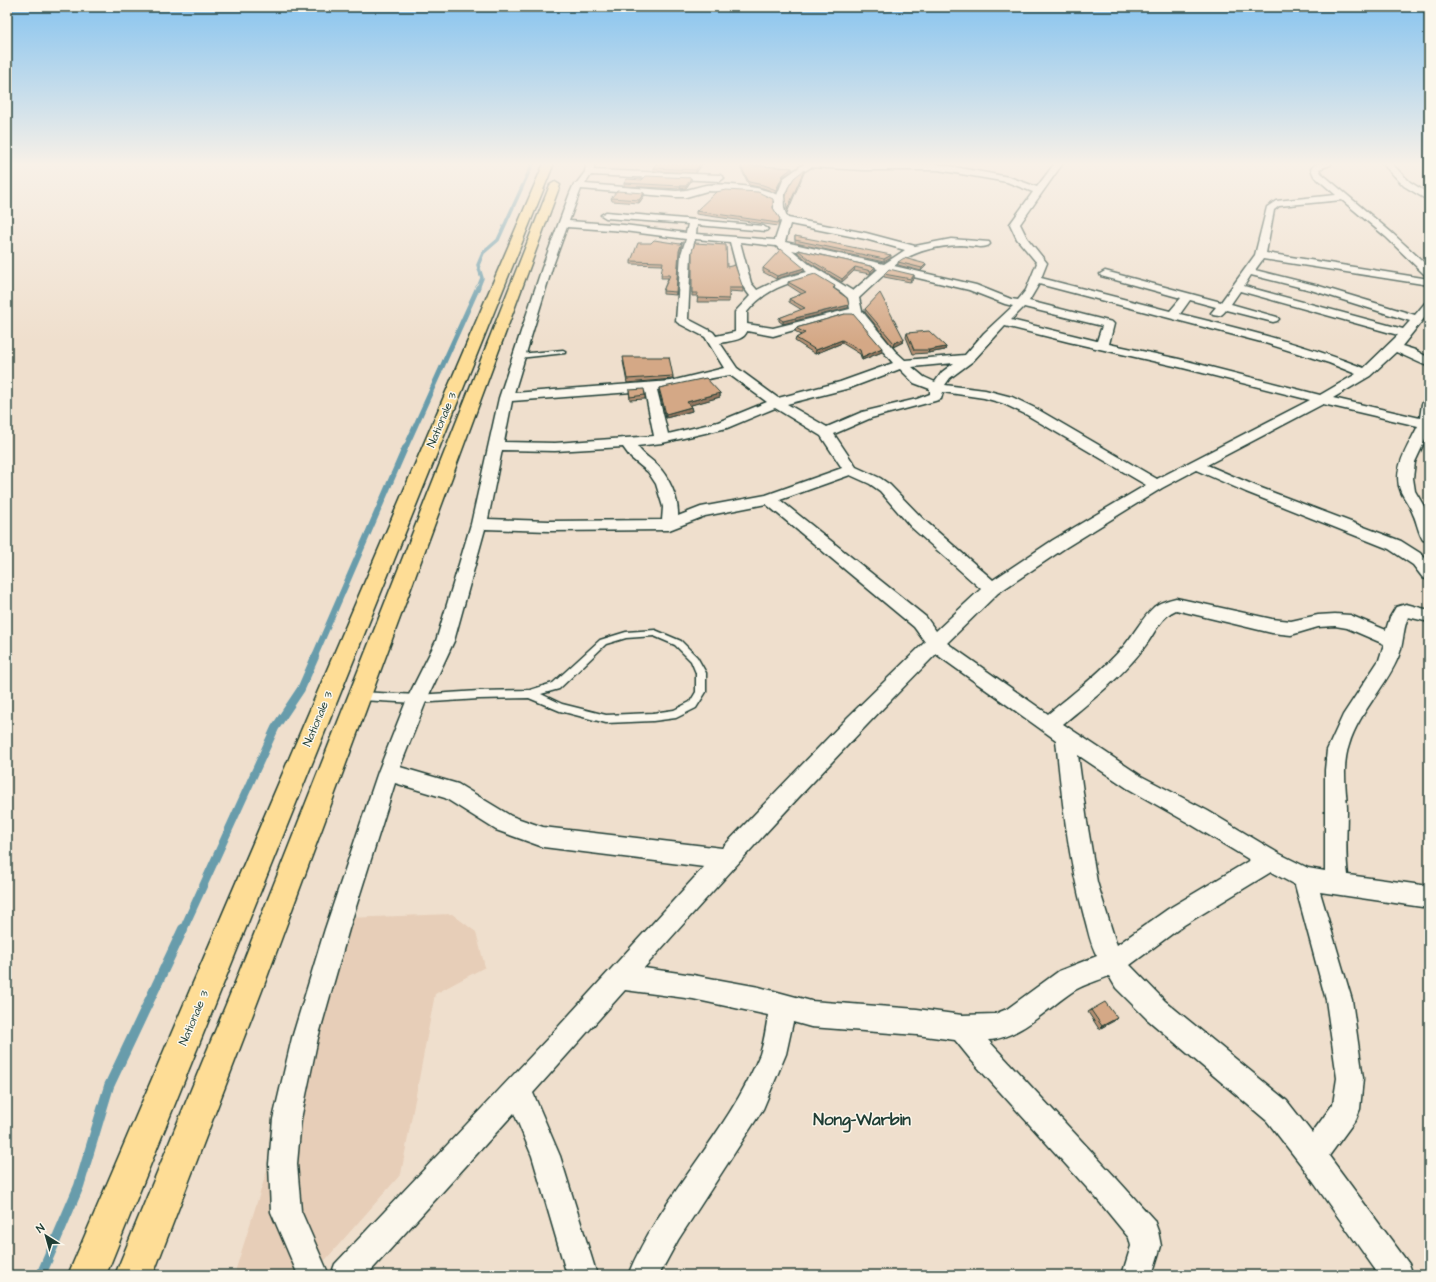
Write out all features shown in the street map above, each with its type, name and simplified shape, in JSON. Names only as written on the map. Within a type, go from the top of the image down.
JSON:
[{"type":"main road","name":"Nationale 3","points":[[87,1275],[524,223]]},
{"type":"main road","name":"Nationale 3","points":[[134,1275],[252,980],[541,223]]},
{"type":"street","points":[[314,1275],[286,1212],[283,1164],[287,1119],[305,1038],[337,929],[388,772],[417,699],[445,641],[479,524],[497,446],[506,398],[519,356],[566,223]]},
{"type":"street","points":[[598,223],[691,237],[767,242],[972,287],[1000,299],[1108,324],[1102,346]]},
{"type":"street","points":[[692,223],[691,237],[686,254],[682,321],[706,332],[714,340],[732,371],[741,375],[776,403],[814,425],[826,434],[851,470],[875,481],[885,488],[917,523],[992,588]]},
{"type":"street","points":[[717,223],[784,225],[866,236],[917,250]]},
{"type":"street","points":[[826,434],[864,416],[930,400],[936,396],[937,388],[946,375],[969,358],[988,336],[1022,304],[1042,265],[1041,261],[1022,240],[1016,223]]},
{"type":"street","points":[[1205,324],[1224,306],[1260,255],[1266,223]]},
{"type":"street","points":[[1374,223],[1429,273]]},
{"type":"street","points":[[784,225],[780,238],[780,246],[786,252],[816,273],[846,290],[853,297],[856,312],[891,354],[919,380],[937,388],[985,394],[1007,400],[1032,412],[1157,485]]},
{"type":"street","points":[[734,240],[746,284],[755,295]]},
{"type":"street","points":[[853,297],[886,267],[900,257],[917,250],[940,244],[966,242],[985,244]]},
{"type":"street","points":[[1260,255],[1429,282]]},
{"type":"street","points":[[1248,271],[1315,288],[1411,326]]},
{"type":"street","points":[[714,340],[739,335],[741,333],[741,312],[755,295],[767,287],[796,277],[816,273]]},
{"type":"street","points":[[1105,274],[1273,319]]},
{"type":"street","points":[[1033,285],[1058,286],[1244,334],[1333,360],[1366,373]]},
{"type":"street","points":[[1237,287],[1284,301],[1411,326]]},
{"type":"street","points":[[1172,316],[1188,296]]},
{"type":"street","points":[[1284,301],[1294,312]]},
{"type":"street","points":[[1244,334],[1252,328],[1273,319],[1311,307]]},
{"type":"street","points":[[741,327],[773,332],[843,313],[856,312]]},
{"type":"street","points":[[1003,322],[1050,335],[1225,374],[1428,424]]},
{"type":"street","points":[[1411,326],[1411,353],[1429,363]]},
{"type":"street","points":[[346,1275],[518,1089],[726,859],[855,723],[992,588],[1071,537],[1157,485],[1322,399],[1366,373],[1411,326]]},
{"type":"street","points":[[497,446],[556,447],[627,443],[662,439],[722,425],[776,403],[845,385],[901,364],[969,358]]},
{"type":"street","points":[[506,398],[671,385],[732,371]]},
{"type":"street","points":[[650,387],[662,439]]},
{"type":"street","points":[[1429,404],[1428,424],[1408,462],[1406,478],[1408,491],[1421,514],[1429,536]]},
{"type":"street","points":[[627,443],[636,455],[653,469],[664,484],[671,507],[669,525]]},
{"type":"street","points":[[1196,465],[1251,489],[1396,545],[1412,554],[1428,572]]},
{"type":"street","points":[[479,524],[549,526],[669,525],[701,512],[769,499],[851,470]]},
{"type":"street","points":[[769,499],[920,622],[935,643],[976,674],[1134,782],[1200,818],[1270,860],[1305,878],[1338,885],[1429,897]]},
{"type":"street","points":[[1428,572],[1429,541]]},
{"type":"street","points":[[1057,730],[1122,662],[1158,613],[1169,605],[1176,604],[1272,626],[1291,628],[1318,621],[1335,620],[1350,622],[1395,640]]},
{"type":"street","points":[[1338,885],[1336,870],[1336,768],[1339,744],[1352,715],[1374,684],[1389,659],[1395,640],[1394,627],[1402,611],[1406,610],[1429,616]]},
{"type":"street","points":[[1057,730],[1076,822],[1086,882],[1104,945],[1114,962],[1125,979],[1156,1010],[1277,1111],[1312,1156],[1398,1275]]},
{"type":"street","points":[[388,772],[451,791],[504,823],[544,837],[726,859]]},
{"type":"street","points":[[619,977],[693,987],[811,1014],[916,1022],[962,1028],[995,1027],[1016,1018],[1068,980],[1114,962],[1176,917],[1270,860]]},
{"type":"street","points":[[1305,878],[1339,1000],[1350,1078],[1346,1109],[1312,1156]]},
{"type":"street","points":[[643,1275],[667,1229],[716,1157],[752,1099],[772,1054],[783,1007]]},
{"type":"street","points":[[962,1028],[981,1052],[1107,1189],[1143,1231],[1146,1246],[1136,1275]]},
{"type":"street","points":[[518,1089],[546,1156],[582,1275]]},
{"type":"lane","points":[[519,356],[563,352]]},
{"type":"lane","points":[[360,696],[417,699],[478,695],[530,694],[556,686],[603,642],[626,635],[655,633],[678,643],[694,658],[701,673],[701,692],[693,705],[676,714],[653,717],[606,718],[560,707],[530,694]]},
{"type":"shaded area","points":[[452,914],[476,932],[485,967],[435,994],[401,1174],[312,1275],[234,1275],[347,918]]},
{"type":"building","points":[[795,236],[891,255],[884,259],[795,240]]},
{"type":"building","points":[[654,240],[680,244],[682,242],[679,251],[676,292],[663,291],[670,275],[661,275],[663,262],[631,261],[638,243],[651,243]]},
{"type":"building","points":[[695,243],[726,245],[727,267],[735,265],[743,288],[729,288],[729,299],[697,298],[698,293],[692,293],[692,251]]},
{"type":"building","points":[[781,249],[804,268],[777,276],[763,268]]},
{"type":"building","points":[[798,250],[875,267],[871,271],[855,267],[842,279],[810,260]]},
{"type":"building","points":[[904,258],[926,264],[922,268],[898,262]]},
{"type":"building","points":[[889,269],[914,275],[911,279],[884,274]]},
{"type":"building","points":[[815,274],[835,286],[833,288],[847,298],[849,305],[783,321],[779,318],[805,308],[789,299],[806,292],[788,282]]},
{"type":"building","points":[[880,293],[904,339],[894,343],[865,309]]},
{"type":"building","points":[[845,314],[853,314],[882,348],[862,357],[860,350],[842,340],[816,350],[796,338],[805,333],[796,328]]},
{"type":"building","points":[[929,331],[946,347],[929,350],[914,350],[907,333]]},
{"type":"building","points":[[623,357],[669,357],[673,376],[627,379]]},
{"type":"building","points":[[706,378],[720,393],[687,402],[691,407],[666,414],[659,388]]},
{"type":"building","points":[[644,389],[645,395],[630,397],[629,390]]},
{"type":"building","points":[[1105,1002],[1117,1018],[1102,1026],[1091,1010]]},
{"type":"waterway","points":[[478,288],[482,278],[478,265],[483,253],[498,240],[506,223]]},
{"type":"waterway","points":[[405,449],[478,287]]},
{"type":"waterway","points":[[314,658],[405,448]]},
{"type":"waterway","points":[[183,930],[275,728],[301,689],[315,657]]},
{"type":"waterway","points":[[41,1275],[79,1186],[109,1086],[183,929]]},
{"type":"district","name":"Nong-Warbin","points":[[862,1120]]}]
